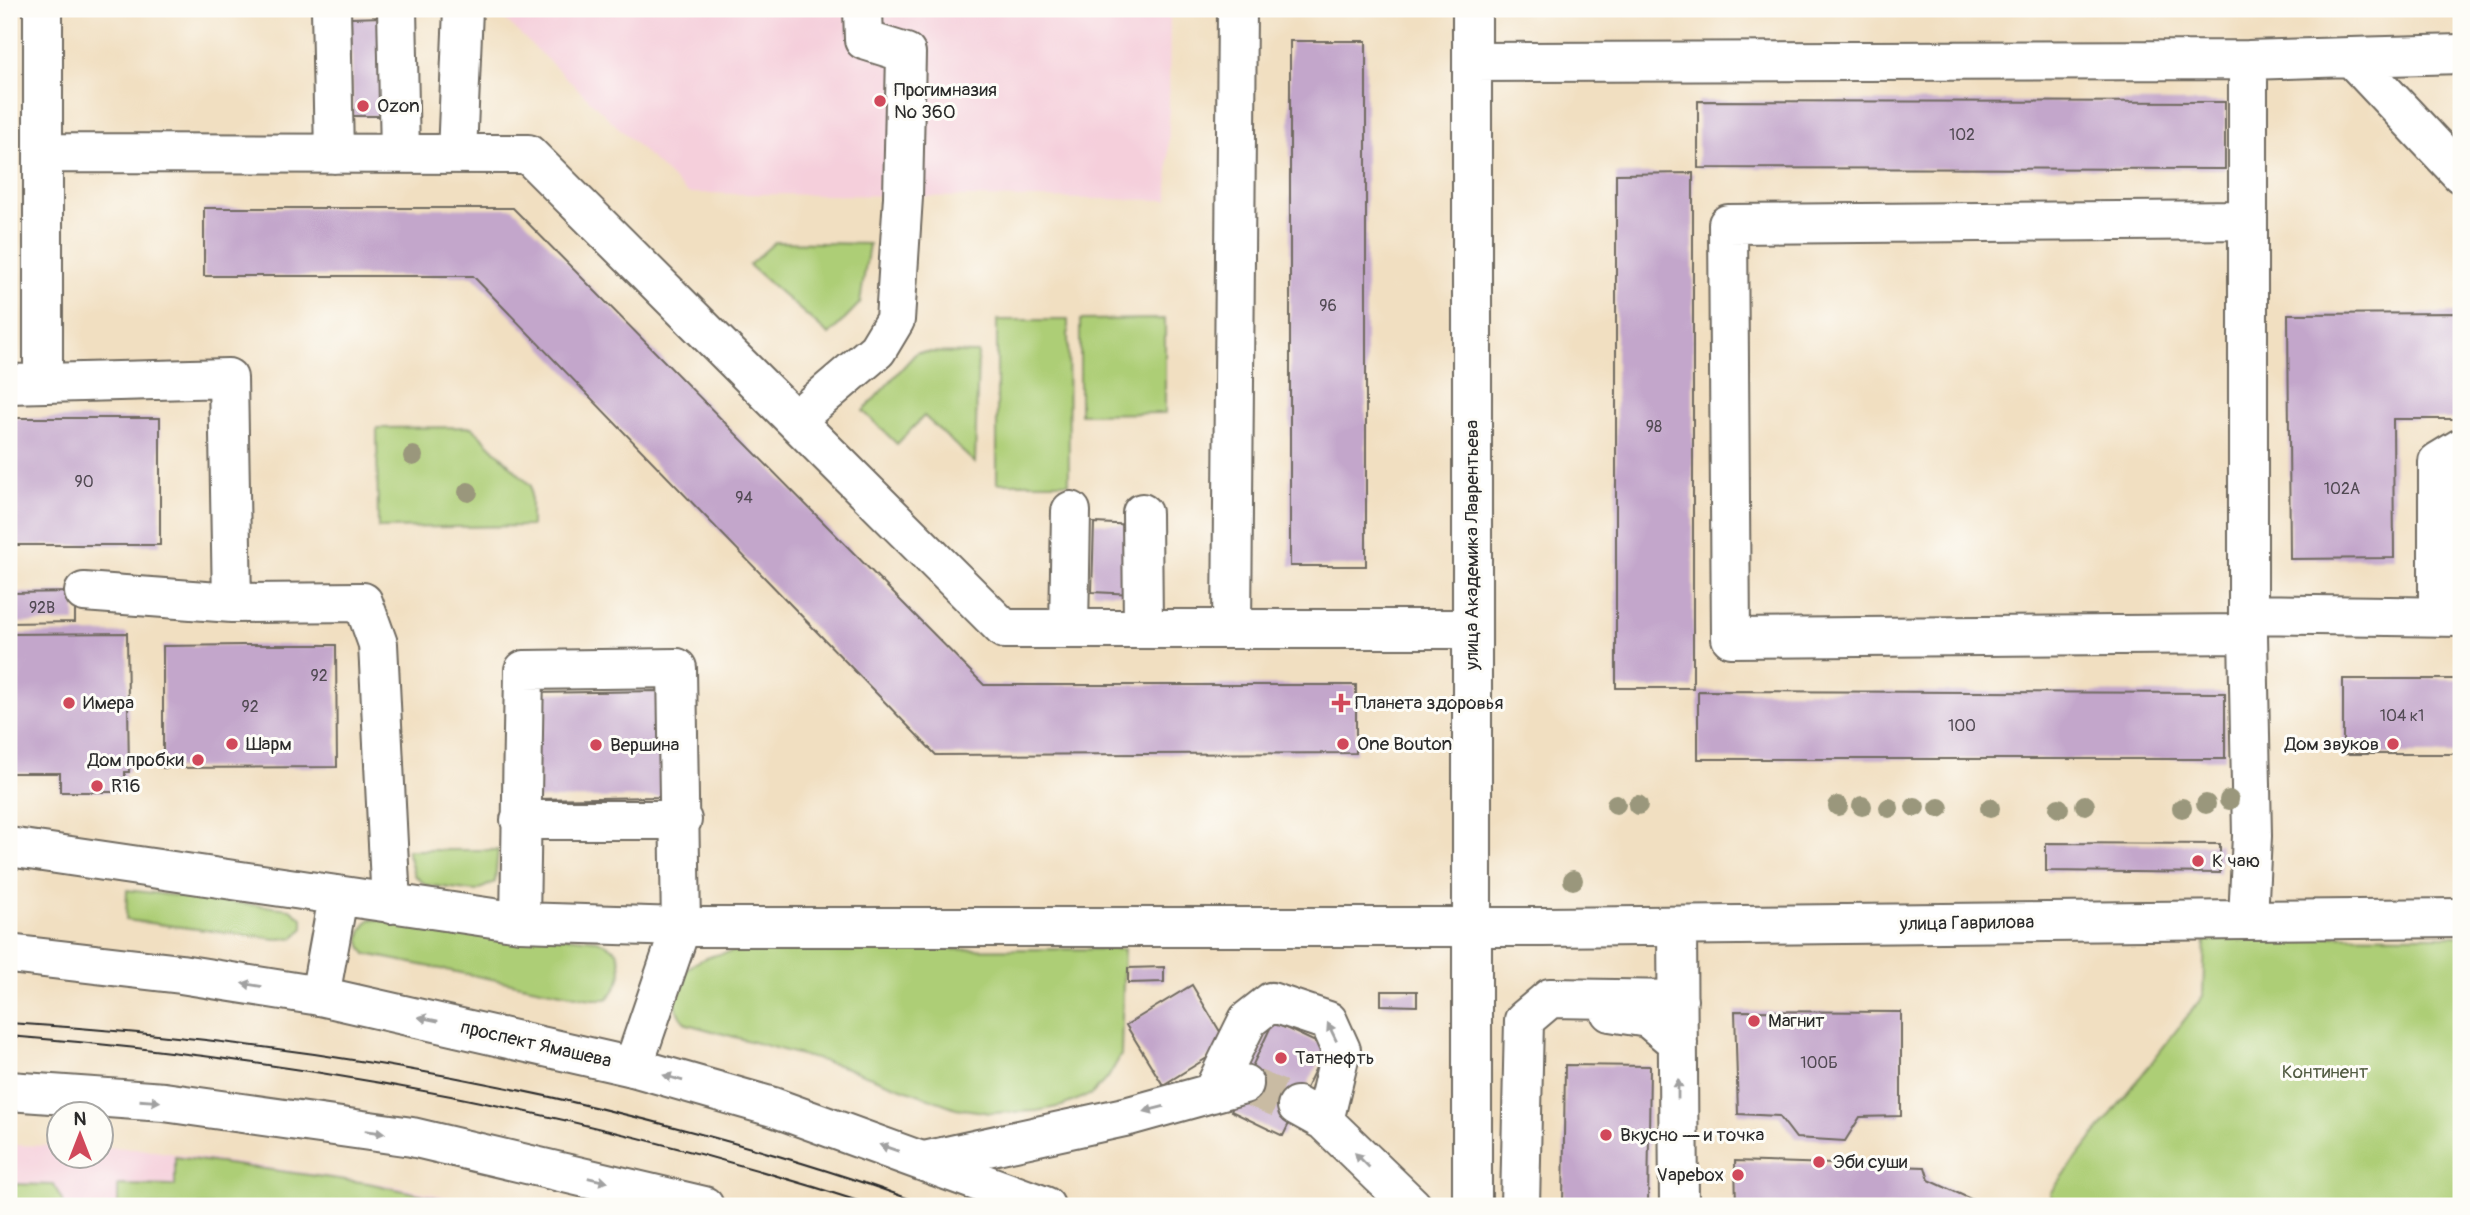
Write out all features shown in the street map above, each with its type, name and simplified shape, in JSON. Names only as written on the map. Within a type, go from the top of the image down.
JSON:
[{"type":"street","points":[[43,9],[43,153],[26,382],[228,379],[232,603]]},
{"type":"street","points":[[331,9],[334,154]]},
{"type":"street","points":[[397,9],[400,154]]},
{"type":"street","points":[[457,154],[463,9]]},
{"type":"street","points":[[795,420],[877,350],[895,320],[903,197],[906,53],[864,40],[863,9]]},
{"type":"street","points":[[1232,629],[1237,9]]},
{"type":"street","name":"улица Академика Лаврентьева","points":[[1472,9],[1472,1206]]},
{"type":"street","points":[[1472,62],[2248,60],[2461,54]]},
{"type":"street","points":[[2351,57],[2461,174]]},
{"type":"street","points":[[2248,60],[2248,624],[2252,836],[2248,919]]},
{"type":"street","points":[[43,153],[528,154],[1004,629],[1472,629]]},
{"type":"street","points":[[2248,220],[1728,223],[1731,638],[2450,617],[2438,462],[2461,448]]},
{"type":"street","points":[[1069,629],[1071,512]]},
{"type":"street","points":[[1143,513],[1143,629]]},
{"type":"street","points":[[84,592],[232,603],[363,602],[378,645],[391,904]]},
{"type":"street","points":[[520,922],[524,670],[677,668],[682,820],[681,927],[633,1067]]},
{"type":"street","points":[[520,820],[682,820]]},
{"type":"street","name":"улица Гаврилова","points":[[9,847],[520,922],[681,927],[1677,927],[2461,918]]},
{"type":"street","points":[[320,996],[338,897]]},
{"type":"street","points":[[1677,927],[1679,1206]]},
{"type":"street","name":"проспект Ямашева","points":[[9,954],[181,974],[320,996],[633,1067],[773,1107],[1045,1206]]},
{"type":"street","points":[[1520,1206],[1524,1020],[1550,998],[1678,1000]]},
{"type":"street","points":[[924,1161],[1129,1115],[1228,1088],[1248,1020],[1271,1002],[1328,1021],[1340,1050],[1311,1113],[1412,1206]]},
{"type":"street","points":[[1541,1206],[1539,1048],[1556,1023],[1596,1010],[1648,1018],[1678,1043]]},
{"type":"street","points":[[9,1091],[164,1102],[412,1138],[680,1203]]},
{"type":"shaded area","name":"Прогимназия № 360","points":[[494,9],[1170,9],[1168,200],[687,193]]},
{"type":"shaded area","points":[[9,1145],[46,1146],[46,1170],[116,1170],[116,1147],[134,1148],[390,1185],[489,1206],[9,1206]]},
{"type":"green space","points":[[775,242],[869,244],[860,303],[829,335],[749,265]]},
{"type":"green space","points":[[1165,319],[1165,413],[1080,414],[1080,320]]},
{"type":"green space","points":[[997,320],[1068,320],[1069,483],[997,483]]},
{"type":"green space","points":[[917,352],[978,353],[975,463],[924,416],[897,444],[863,411]]},
{"type":"green space","points":[[472,427],[531,486],[531,526],[378,528],[377,428]]},
{"type":"green space","points":[[407,850],[498,850],[495,882],[476,891],[426,885],[414,875]]},
{"type":"green space","points":[[127,890],[290,909],[303,919],[303,929],[293,938],[277,939],[126,920]]},
{"type":"green space","points":[[370,919],[598,940],[617,951],[620,977],[616,988],[607,999],[591,999],[366,954],[360,936]]},
{"type":"green space","name":"Континент","points":[[2205,935],[2461,936],[2461,1206],[2054,1206],[2050,1193],[2203,996]]},
{"type":"green space","points":[[1124,949],[1121,1055],[1109,1076],[1092,1094],[1062,1106],[1037,1111],[991,1113],[956,1108],[841,1066],[687,1024],[679,1015],[675,1002],[680,980],[689,967],[712,956],[746,950]]},
{"type":"green space","points":[[175,1157],[368,1183],[474,1206],[118,1206],[118,1185],[175,1186]]},
{"type":"green space","points":[[9,1184],[54,1185],[65,1206],[9,1206]]},
{"type":"building","points":[[893,9],[964,9],[964,13],[893,14]]},
{"type":"building","points":[[382,17],[384,116],[353,116],[351,18]]},
{"type":"building","points":[[1290,41],[1366,41],[1366,566],[1290,566]]},
{"type":"building","points":[[1698,101],[2225,102],[2225,169],[1698,168]]},
{"type":"building","points":[[1693,173],[1693,688],[1616,688],[1616,174]]},
{"type":"building","points":[[204,208],[513,208],[984,685],[1356,685],[1356,753],[936,755],[473,276],[204,276]]},
{"type":"building","points":[[2461,313],[2461,419],[2393,419],[2394,558],[2290,559],[2288,314]]},
{"type":"building","points":[[9,418],[160,418],[160,545],[9,545]]},
{"type":"building","points":[[1094,523],[1136,525],[1134,594],[1092,592]]},
{"type":"building","points":[[75,592],[75,622],[9,623],[9,593]]},
{"type":"building","name":"Имера","points":[[127,633],[129,772],[125,772],[125,792],[60,792],[60,773],[9,773],[9,634]]},
{"type":"building","points":[[336,645],[337,767],[163,768],[163,646]]},
{"type":"building","points":[[2343,679],[2461,679],[2461,754],[2343,754]]},
{"type":"building","points":[[660,691],[662,797],[533,799],[531,693]]},
{"type":"building","points":[[1698,691],[2225,693],[2225,759],[1698,759]]},
{"type":"building","points":[[2046,843],[2220,844],[2220,873],[2046,871]]},
{"type":"building","points":[[1164,967],[1164,982],[1128,983],[1128,968]]},
{"type":"building","points":[[1192,985],[1228,1045],[1163,1085],[1126,1025]]},
{"type":"building","points":[[1381,991],[1417,991],[1417,1006],[1381,1005]]},
{"type":"building","points":[[1735,1011],[1901,1012],[1901,1116],[1860,1117],[1845,1141],[1796,1138],[1779,1116],[1738,1114]]},
{"type":"building","points":[[1273,1022],[1326,1047],[1283,1136],[1231,1111]]},
{"type":"building","name":"Вкусно — и точка","points":[[1565,1065],[1650,1066],[1648,1206],[1563,1206]]},
{"type":"building","points":[[1735,1161],[1925,1167],[1929,1180],[1986,1206],[1736,1206]]},
{"type":"tunnel","points":[[1244,1084],[1297,1106]]},
{"type":"tram line","points":[[9,1023],[96,1029],[269,1048],[442,1075],[612,1111],[697,1133],[843,1176],[928,1206]]},
{"type":"tram line","points":[[9,1036],[229,1059],[446,1095],[662,1144],[874,1206]]},
{"type":"place","name":"Прогимназия № 360","points":[[880,101]]},
{"type":"place","name":"Ozon","points":[[363,106]]},
{"type":"place","name":"Имера","points":[[69,703]]},
{"type":"place","name":"Планета здоровья","points":[[1341,703]]},
{"type":"place","name":"Шарм","points":[[232,744]]},
{"type":"place","name":"One Bouton","points":[[1343,744]]},
{"type":"place","name":"Дом звуков","points":[[2393,744]]},
{"type":"place","name":"Вершина","points":[[596,745]]},
{"type":"place","name":"Дом пробки","points":[[198,760]]},
{"type":"place","name":"R16","points":[[97,786]]},
{"type":"place","name":"К чаю","points":[[2198,861]]},
{"type":"place","name":"Магнит","points":[[1754,1021]]},
{"type":"place","name":"Татнефть","points":[[1281,1058]]},
{"type":"place","name":"Вкусно — и точка","points":[[1606,1135]]},
{"type":"place","name":"Эби суши","points":[[1819,1162]]},
{"type":"place","name":"Vapebox","points":[[1738,1175]]}]
